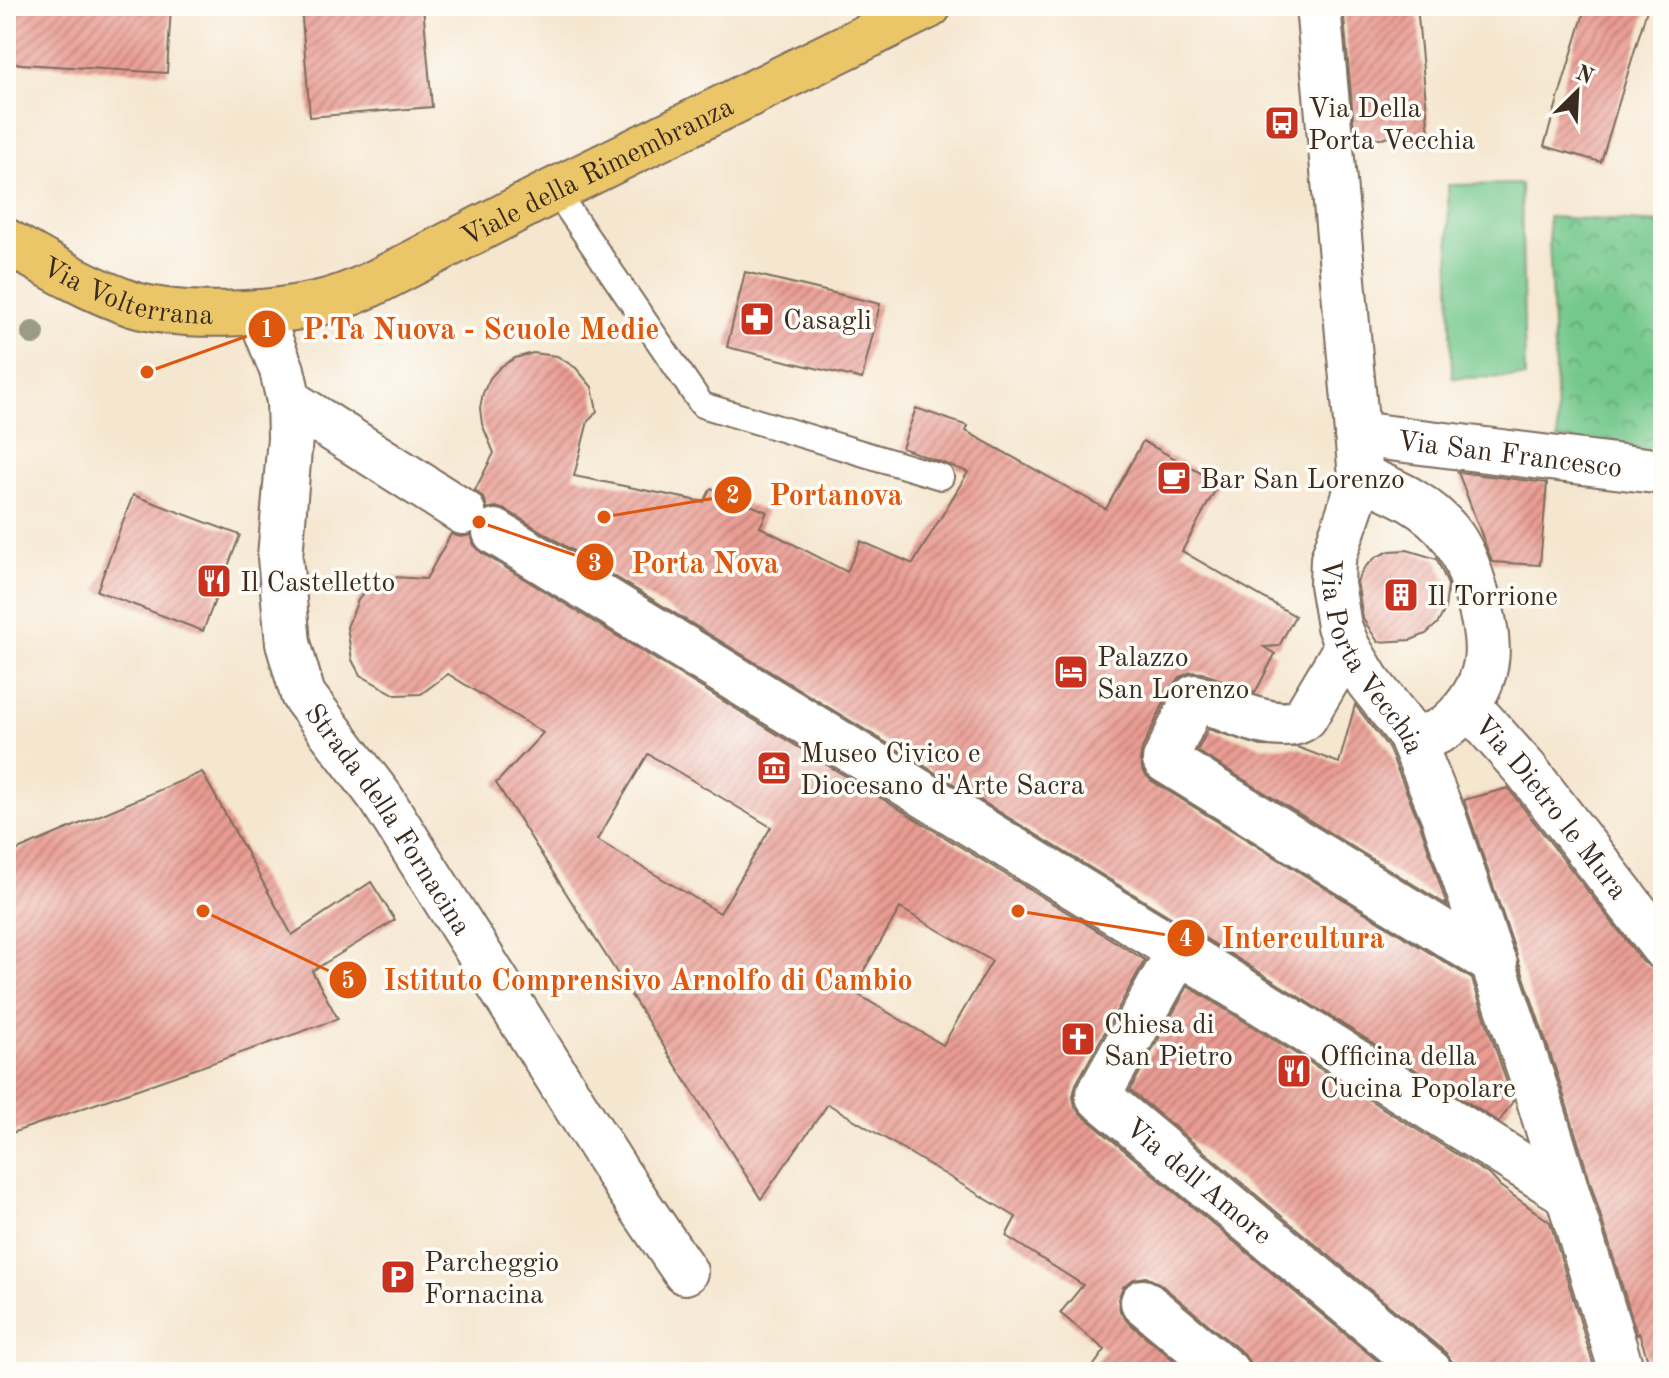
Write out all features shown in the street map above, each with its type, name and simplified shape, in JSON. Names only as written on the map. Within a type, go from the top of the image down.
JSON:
[{"type":"main road","name":"Viale della Rimembranza","points":[[259,312],[315,305],[353,293],[929,6]]},
{"type":"main road","name":"Via Volterrana","points":[[6,241],[99,291],[143,307],[174,312],[259,312]]},
{"type":"street","name":"Via Porta Vecchia","points":[[1318,6],[1361,477],[1333,559],[1332,584],[1336,608],[1347,646],[1368,681],[1410,734],[1443,815],[1495,964],[1622,1372]]},
{"type":"street","name":"Strada della Fornacina","points":[[259,312],[282,370],[289,401],[290,438],[280,557],[288,643],[303,695],[381,798],[617,1172],[685,1272]]},
{"type":"street","points":[[289,401],[479,522],[1179,951],[1566,1193]]},
{"type":"street","name":"Via San Francesco","points":[[1357,434],[1663,472]]},
{"type":"street","name":"Via Dietro le Mura","points":[[1361,477],[1429,511],[1452,536],[1464,555],[1489,639],[1486,669],[1468,705],[1446,728],[1435,734],[1410,734]]},
{"type":"street","points":[[1347,646],[1305,717],[1299,722],[1288,725],[1267,723],[1195,697],[1165,760],[1495,964]]},
{"type":"street","name":"Via Dietro le Mura","points":[[1468,705],[1526,770],[1663,947]]},
{"type":"street","name":"Via dell'Amore","points":[[1179,951],[1098,1096],[1430,1372]]},
{"type":"street","points":[[1143,1302],[1227,1372]]},
{"type":"lane","points":[[555,190],[702,405],[941,477]]},
{"type":"green space","points":[[1521,184],[1525,377],[1452,378],[1448,185]]},
{"type":"green space","points":[[1548,217],[1663,223],[1663,451],[1558,439]]},
{"type":"building","points":[[6,6],[171,6],[167,73],[6,63]]},
{"type":"building","points":[[301,6],[423,6],[432,107],[310,117]]},
{"type":"building","points":[[1343,6],[1417,6],[1429,134],[1355,140]]},
{"type":"building","points":[[1586,6],[1648,6],[1601,162],[1544,146]]},
{"type":"building","points":[[745,272],[880,304],[862,379],[727,347]]},
{"type":"building","points":[[533,353],[557,356],[576,368],[592,387],[597,411],[588,421],[574,476],[704,502],[711,488],[767,512],[760,527],[847,572],[861,541],[913,564],[968,472],[902,448],[916,408],[968,426],[966,431],[1106,509],[1143,441],[1219,483],[1182,551],[1295,616],[1279,646],[1264,647],[1275,654],[1255,693],[1203,673],[1191,672],[1180,677],[1172,686],[1142,749],[1140,760],[1143,772],[1152,781],[1472,979],[1513,1101],[1499,1122],[508,511],[496,507],[487,509],[485,500],[475,490],[494,453],[482,424],[480,408],[483,393],[500,367],[515,358]]},
{"type":"building","points":[[1458,472],[1547,483],[1540,565],[1492,562]]},
{"type":"building","points":[[133,495],[240,535],[203,631],[97,591]]},
{"type":"building","points":[[451,534],[461,537],[471,535],[474,545],[482,553],[1145,960],[1076,1084],[1073,1096],[1075,1107],[1391,1372],[1251,1372],[1250,1363],[1243,1353],[1159,1283],[1146,1277],[1134,1279],[1123,1287],[1118,1299],[1120,1311],[1127,1321],[1188,1372],[1089,1372],[1105,1350],[1060,1313],[1083,1285],[1006,1236],[1016,1217],[828,1104],[761,1199],[496,783],[543,733],[448,674],[421,694],[396,695],[360,675],[352,660],[347,627],[358,600],[367,589],[393,577],[426,579]],"holes":[[[648,754],[771,827],[720,913],[597,840]],[[900,908],[992,961],[943,1045],[852,991]]]},
{"type":"building","name":"Il Torrione","points":[[1407,550],[1437,559],[1448,585],[1445,609],[1438,623],[1426,634],[1411,640],[1378,642],[1363,619],[1357,581],[1364,568],[1376,557],[1390,551]]},
{"type":"building","points":[[1355,705],[1388,747],[1420,824],[1447,905],[1197,751],[1208,729],[1261,746],[1297,747],[1339,763]]},
{"type":"building","points":[[202,772],[292,935],[371,882],[395,920],[312,971],[338,1019],[6,1135],[6,855]]},
{"type":"building","points":[[1508,788],[1643,962],[1663,978],[1663,1372],[1652,1372],[1639,1333],[1637,1335],[1560,1083],[1464,800]]},
{"type":"building","points":[[1188,986],[1491,1176],[1550,1222],[1594,1367],[1587,1372],[1454,1372],[1453,1363],[1446,1353],[1130,1090]]},
{"type":"place","name":"Via Della Porta Vecchia","points":[[1282,123]]},
{"type":"place","name":"Casagli","points":[[757,319]]},
{"type":"place","name":"P.Ta Nuova - Scuole Medie","points":[[147,372]]},
{"type":"place","name":"Bar San Lorenzo","points":[[1174,478]]},
{"type":"place","name":"Portanova","points":[[604,517]]},
{"type":"place","name":"Porta Nova","points":[[479,522]]},
{"type":"place","name":"Il Castelletto","points":[[214,581]]},
{"type":"place","name":"Il Torrione","points":[[1401,595]]},
{"type":"place","name":"Palazzo San Lorenzo","points":[[1071,672]]},
{"type":"place","name":"Museo Civico e Diocesano d'Arte Sacra","points":[[774,768]]},
{"type":"place","name":"Istituto Comprensivo Arnolfo di Cambio","points":[[203,911]]},
{"type":"place","name":"Intercultura","points":[[1018,911]]},
{"type":"place","name":"Chiesa di San Pietro","points":[[1078,1039]]},
{"type":"place","name":"Officina della Cucina Popolare","points":[[1294,1071]]},
{"type":"place","name":"Parcheggio Fornacina","points":[[398,1277]]}]
